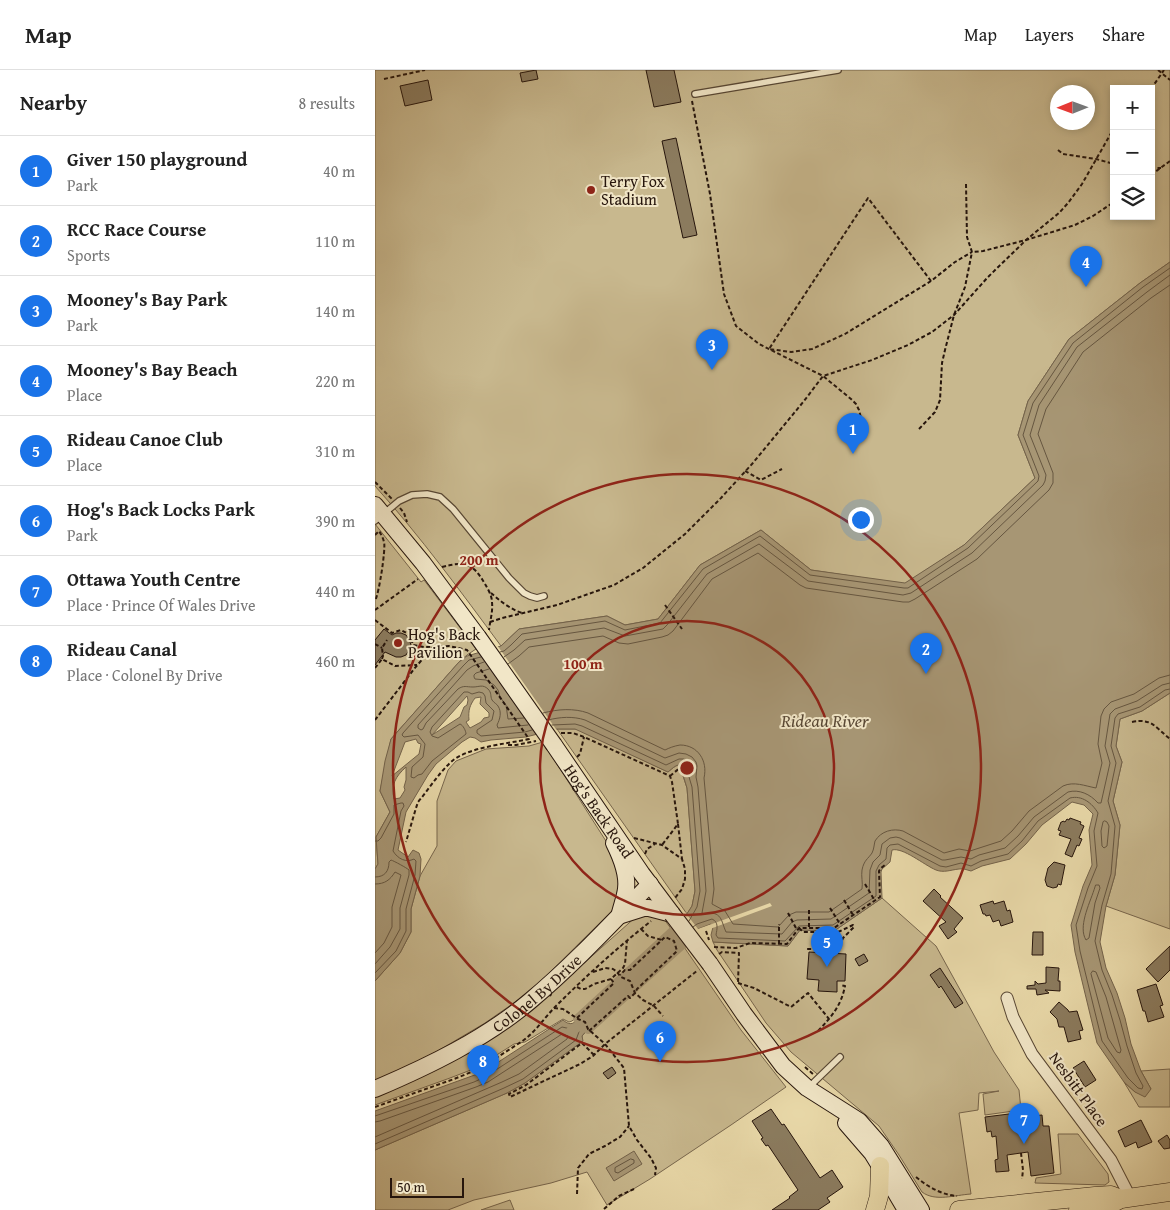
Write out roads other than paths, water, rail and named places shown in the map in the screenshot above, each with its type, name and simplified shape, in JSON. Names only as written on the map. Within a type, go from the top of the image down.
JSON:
[{"type":"main road","name":"Hog's Back Road","points":[[383,511],[478,637],[552,740],[650,884],[710,963],[744,1014],[783,1066],[807,1088],[859,1122],[881,1146],[921,1210]]},
{"type":"main road","points":[[597,806],[621,857],[626,878],[626,890],[619,915]]},
{"type":"main road","name":"Colonel By Drive","points":[[375,1090],[465,1046],[529,1002],[550,984],[650,884]]},
{"type":"main road","points":[[619,915],[644,908],[673,914]]},
{"type":"main road","name":"Hog's Back Road","points":[[835,1107],[880,1166],[906,1210]]},
{"type":"main road","points":[[875,1210],[878,1200],[880,1166]]},
{"type":"main road","points":[[1078,1210],[1097,1208],[1126,1198],[1170,1192]]},
{"type":"main road","points":[[959,1203],[1111,1195],[1126,1198]]},
{"type":"street","name":"Nesbitt Place","points":[[1007,998],[1013,1017],[1032,1054],[1111,1160],[1126,1198]]},
{"type":"lane","points":[[695,94],[838,70]]},
{"type":"lane","points":[[383,511],[405,498],[418,494],[427,494],[440,498],[453,509],[509,578],[524,593],[537,598],[544,596]]},
{"type":"lane","points":[[807,1088],[840,1057]]},
{"type":"water","name":"Rideau River","points":[[1170,262],[1170,693],[1142,711],[1120,719],[1116,746],[1122,762],[1113,801],[1120,825],[1115,875],[1106,906],[1100,942],[1106,968],[1125,1018],[1131,1044],[1141,1071],[1151,1089],[1145,1097],[1135,1092],[1124,1082],[1097,1043],[1075,952],[1071,925],[1083,886],[1092,865],[1089,830],[1093,814],[1084,805],[1072,802],[1042,825],[1010,859],[982,866],[971,871],[962,869],[939,871],[902,851],[892,850],[890,862],[881,872],[882,898],[834,931],[800,930],[788,946],[713,942],[711,935],[713,927],[711,924],[698,929],[688,939],[679,926],[692,906],[695,891],[687,788],[683,775],[686,771],[685,766],[678,765],[668,772],[575,729],[557,729],[526,737],[481,742],[470,737],[436,764],[406,812],[398,850],[408,857],[413,850],[419,853],[421,859],[420,876],[411,909],[411,932],[400,953],[375,981],[375,869],[378,864],[376,837],[390,812],[380,791],[385,761],[391,739],[459,662],[467,656],[501,646],[519,629],[607,616],[625,625],[658,619],[700,565],[761,530],[811,570],[905,583],[964,545],[1035,478],[1018,435],[1028,401],[1069,339]],"holes":[[[467,696],[467,705],[464,707],[460,717],[432,735]],[[481,697],[480,704],[489,713],[489,717],[484,718],[481,722],[470,728],[466,722],[469,720],[470,708],[475,698]],[[416,739],[421,744],[419,754],[392,776],[405,742]],[[406,767],[405,790],[400,798],[394,799],[394,785]]]},
{"type":"water","points":[[578,1019],[588,1029],[582,1036],[583,1041],[525,1083],[507,1093],[375,1150],[375,1111],[483,1072],[563,1020],[571,1024]]},
{"type":"water","points":[[634,1151],[642,1164],[614,1181],[606,1168]]},
{"type":"waterway","points":[[679,926],[688,939],[588,1029],[578,1019],[679,926]]},
{"type":"waterway","points":[[571,1031],[585,1022],[688,928]]},
{"type":"place","name":"Terry Fox Stadium","points":[[591,190]]},
{"type":"place","name":"Mooney's Bay Beach","points":[[1086,287]]},
{"type":"place","name":"Mooney's Bay Park","points":[[712,370]]},
{"type":"place","name":"Giver 150 playground","points":[[853,454]]},
{"type":"place","name":"Hog's Back Pavilion","points":[[398,643]]},
{"type":"place","name":"RCC Race Course","points":[[926,674]]},
{"type":"place","name":"Rideau Canoe Club","points":[[827,967]]},
{"type":"place","name":"Hog's Back Locks Park","points":[[660,1062]]},
{"type":"place","name":"Rideau Canal","points":[[483,1086]]},
{"type":"place","name":"Ottawa Youth Centre","points":[[1024,1144]]}]
